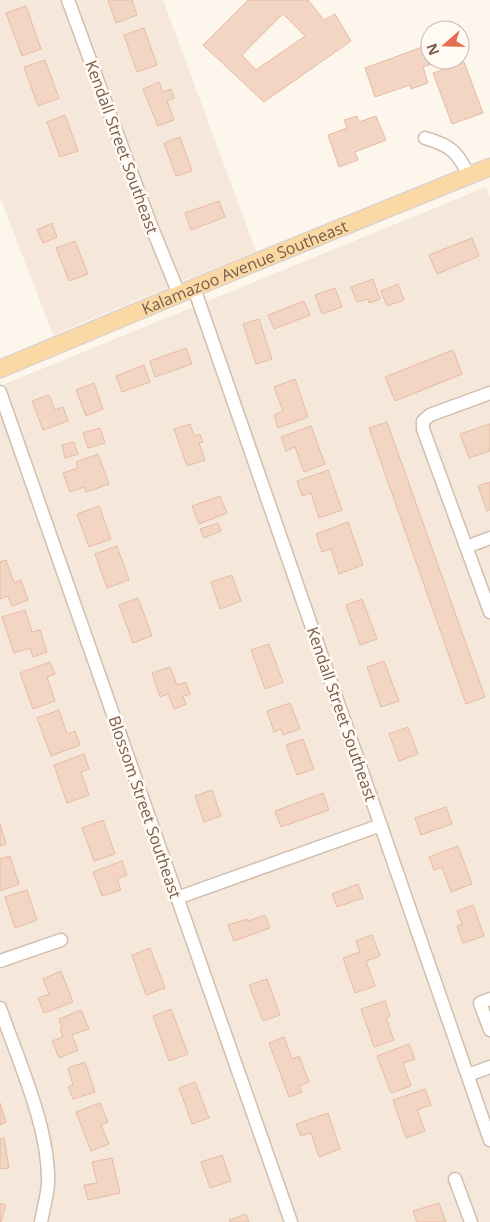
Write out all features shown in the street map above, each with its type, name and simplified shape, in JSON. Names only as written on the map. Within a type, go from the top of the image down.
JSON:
[{"type":"main road","name":"Kalamazoo Avenue Southeast","points":[[0,369],[490,167]]},
{"type":"street","name":"Kendall Street Southeast","points":[[68,0],[150,223],[186,291],[381,825],[490,1140]]},
{"type":"street","points":[[425,138],[434,140],[454,151],[460,158],[469,176]]},
{"type":"street","name":"Blossom Street Southeast","points":[[0,392],[290,1222]]},
{"type":"street","points":[[490,393],[430,415],[423,421],[423,429],[490,612]]},
{"type":"street","points":[[466,547],[490,538]]},
{"type":"street","points":[[177,898],[381,825]]},
{"type":"street","points":[[0,960],[61,940]]},
{"type":"street","points":[[490,999],[480,1003],[490,1030]]},
{"type":"street","points":[[0,1008],[6,1044],[38,1116],[45,1147],[48,1185],[41,1222]]},
{"type":"street","points":[[468,1075],[490,1067]]},
{"type":"street","points":[[455,1179],[471,1222]]},
{"type":"shaded area","points":[[0,0],[163,0],[256,251],[53,335],[0,197]]},
{"type":"shaded area","points":[[486,187],[490,197],[490,1222],[0,1222],[0,386]]},
{"type":"building","points":[[108,0],[132,0],[137,15],[116,23]]},
{"type":"building","points":[[248,0],[308,0],[324,20],[335,14],[351,41],[264,102],[203,45]],"holes":[[[283,14],[305,36],[256,70],[242,55]]]},
{"type":"building","points":[[26,6],[41,49],[22,56],[6,13]]},
{"type":"building","points":[[144,28],[157,65],[137,72],[124,35]]},
{"type":"building","points":[[420,48],[420,70],[424,70],[428,83],[411,89],[410,85],[375,97],[365,68]]},
{"type":"building","points":[[45,60],[59,98],[38,106],[24,67]]},
{"type":"building","points":[[441,70],[467,70],[483,113],[452,124],[433,73]]},
{"type":"building","points":[[159,82],[163,92],[171,89],[174,98],[167,101],[174,120],[158,126],[143,89]]},
{"type":"building","points":[[65,115],[78,151],[60,157],[47,122]]},
{"type":"building","points":[[357,116],[359,122],[376,116],[386,140],[355,152],[358,160],[339,167],[328,135],[347,128],[344,120]]},
{"type":"building","points":[[180,137],[192,171],[176,176],[164,143]]},
{"type":"building","points":[[219,201],[225,217],[191,230],[185,213]]},
{"type":"building","points":[[52,223],[57,237],[43,243],[37,230]]},
{"type":"building","points":[[472,238],[479,256],[437,274],[429,255]]},
{"type":"building","points":[[75,241],[88,274],[69,281],[56,248]]},
{"type":"building","points":[[373,279],[380,299],[369,303],[368,299],[357,302],[351,287]]},
{"type":"building","points":[[398,284],[404,300],[387,306],[381,291]]},
{"type":"building","points":[[335,288],[342,307],[322,314],[315,295]]},
{"type":"building","points":[[304,301],[310,315],[274,329],[268,315]]},
{"type":"building","points":[[259,319],[272,359],[256,364],[243,324]]},
{"type":"building","points":[[186,348],[192,364],[155,377],[150,361]]},
{"type":"building","points":[[453,350],[462,374],[395,401],[385,377]]},
{"type":"building","points":[[144,365],[150,382],[122,392],[116,376]]},
{"type":"building","points":[[295,379],[308,417],[278,428],[274,415],[283,411],[274,387]]},
{"type":"building","points":[[94,383],[103,409],[86,416],[76,390]]},
{"type":"building","points":[[49,395],[55,410],[63,407],[68,421],[43,430],[32,401]]},
{"type":"building","points":[[387,422],[485,697],[466,704],[369,428]]},
{"type":"building","points":[[190,424],[194,436],[200,434],[203,442],[199,443],[205,460],[187,466],[174,429]]},
{"type":"building","points":[[490,424],[490,451],[469,458],[460,434]]},
{"type":"building","points":[[311,426],[325,464],[304,472],[295,447],[286,451],[281,437]]},
{"type":"building","points":[[100,428],[105,443],[88,448],[83,433]]},
{"type":"building","points":[[74,442],[78,454],[65,458],[62,445]]},
{"type":"building","points":[[98,454],[109,484],[86,492],[84,487],[70,492],[63,473],[78,468],[76,462]]},
{"type":"building","points":[[328,470],[342,510],[319,518],[311,493],[302,496],[297,481]]},
{"type":"building","points":[[490,482],[490,510],[487,511],[478,486]]},
{"type":"building","points":[[220,496],[227,513],[199,524],[192,506]]},
{"type":"building","points":[[99,506],[111,539],[89,547],[77,514]]},
{"type":"building","points":[[348,522],[363,565],[339,574],[331,549],[322,552],[316,534]]},
{"type":"building","points":[[218,523],[221,531],[204,538],[200,529]]},
{"type":"building","points":[[117,546],[129,580],[107,588],[95,554]]},
{"type":"building","points":[[6,560],[14,583],[21,580],[28,600],[12,606],[8,596],[0,599],[0,562]]},
{"type":"building","points":[[232,575],[241,601],[220,609],[211,582]]},
{"type":"building","points":[[138,598],[152,636],[133,643],[119,605]]},
{"type":"building","points":[[362,599],[377,639],[360,645],[346,605]]},
{"type":"building","points":[[25,610],[32,632],[40,630],[47,652],[33,657],[30,648],[14,653],[2,617]]},
{"type":"building","points":[[269,644],[283,682],[265,689],[251,650]]},
{"type":"building","points":[[384,661],[399,701],[381,707],[367,667]]},
{"type":"building","points":[[50,662],[55,674],[47,677],[55,701],[33,709],[20,673]]},
{"type":"building","points":[[170,667],[177,685],[186,682],[190,694],[183,696],[186,704],[174,709],[168,694],[160,697],[152,673]]},
{"type":"building","points":[[290,703],[300,729],[283,735],[281,729],[274,732],[267,711]]},
{"type":"building","points":[[59,710],[67,734],[75,731],[80,745],[51,756],[37,718]]},
{"type":"building","points":[[408,727],[418,754],[399,761],[389,734]]},
{"type":"building","points":[[303,739],[314,769],[297,775],[286,745]]},
{"type":"building","points":[[84,754],[89,769],[81,772],[89,795],[67,803],[54,765]]},
{"type":"building","points":[[212,790],[221,816],[204,822],[195,796]]},
{"type":"building","points":[[323,793],[329,810],[281,827],[275,811]]},
{"type":"building","points":[[446,807],[452,824],[421,835],[415,818]]},
{"type":"building","points":[[103,820],[115,854],[94,861],[82,828]]},
{"type":"building","points":[[0,824],[6,844],[0,846]]},
{"type":"building","points":[[458,846],[472,884],[451,892],[442,867],[434,870],[429,857]]},
{"type":"building","points":[[10,856],[19,884],[0,891],[0,859]]},
{"type":"building","points":[[122,861],[127,875],[117,879],[121,890],[102,896],[93,872]]},
{"type":"building","points":[[358,884],[363,898],[337,907],[332,894]]},
{"type":"building","points":[[27,890],[37,920],[15,928],[5,897]]},
{"type":"building","points":[[473,905],[484,936],[463,943],[457,926],[462,924],[457,911]]},
{"type":"building","points":[[265,915],[270,928],[234,941],[228,925]]},
{"type":"building","points":[[372,935],[380,956],[366,961],[375,986],[355,993],[343,958],[360,952],[356,941]]},
{"type":"building","points":[[150,948],[165,988],[146,995],[132,955]]},
{"type":"building","points":[[61,971],[73,1002],[44,1013],[38,998],[49,994],[43,979]]},
{"type":"building","points":[[267,979],[280,1015],[263,1021],[249,985]]},
{"type":"building","points":[[385,1001],[390,1016],[386,1018],[394,1040],[374,1047],[361,1009]]},
{"type":"building","points":[[171,1009],[188,1054],[169,1061],[153,1016]]},
{"type":"building","points":[[81,1010],[89,1029],[72,1035],[78,1050],[59,1058],[52,1041],[63,1037],[59,1019]]},
{"type":"building","points":[[284,1037],[292,1059],[299,1056],[309,1082],[299,1086],[302,1092],[289,1097],[269,1043]]},
{"type":"building","points":[[409,1044],[415,1059],[403,1063],[411,1086],[391,1093],[377,1056]]},
{"type":"building","points":[[85,1062],[95,1092],[73,1099],[68,1087],[73,1085],[68,1068]]},
{"type":"building","points":[[195,1082],[209,1118],[192,1124],[179,1088]]},
{"type":"building","points":[[425,1089],[431,1105],[417,1110],[425,1131],[406,1138],[393,1100]]},
{"type":"building","points":[[0,1103],[6,1122],[0,1125]]},
{"type":"building","points":[[100,1103],[108,1122],[101,1125],[109,1144],[91,1151],[76,1112]]},
{"type":"building","points":[[328,1113],[340,1149],[319,1157],[311,1133],[301,1136],[296,1124]]},
{"type":"building","points":[[4,1138],[9,1168],[0,1169],[0,1139]]},
{"type":"building","points":[[222,1155],[231,1181],[210,1188],[201,1162]]},
{"type":"building","points":[[112,1158],[120,1193],[88,1200],[84,1185],[97,1183],[92,1162]]},
{"type":"building","points":[[0,1203],[6,1205],[1,1222],[0,1222]]},
{"type":"building","points":[[439,1203],[446,1222],[417,1222],[413,1211]]},
{"type":"building","points":[[246,1214],[249,1222],[230,1222],[229,1220]]}]
